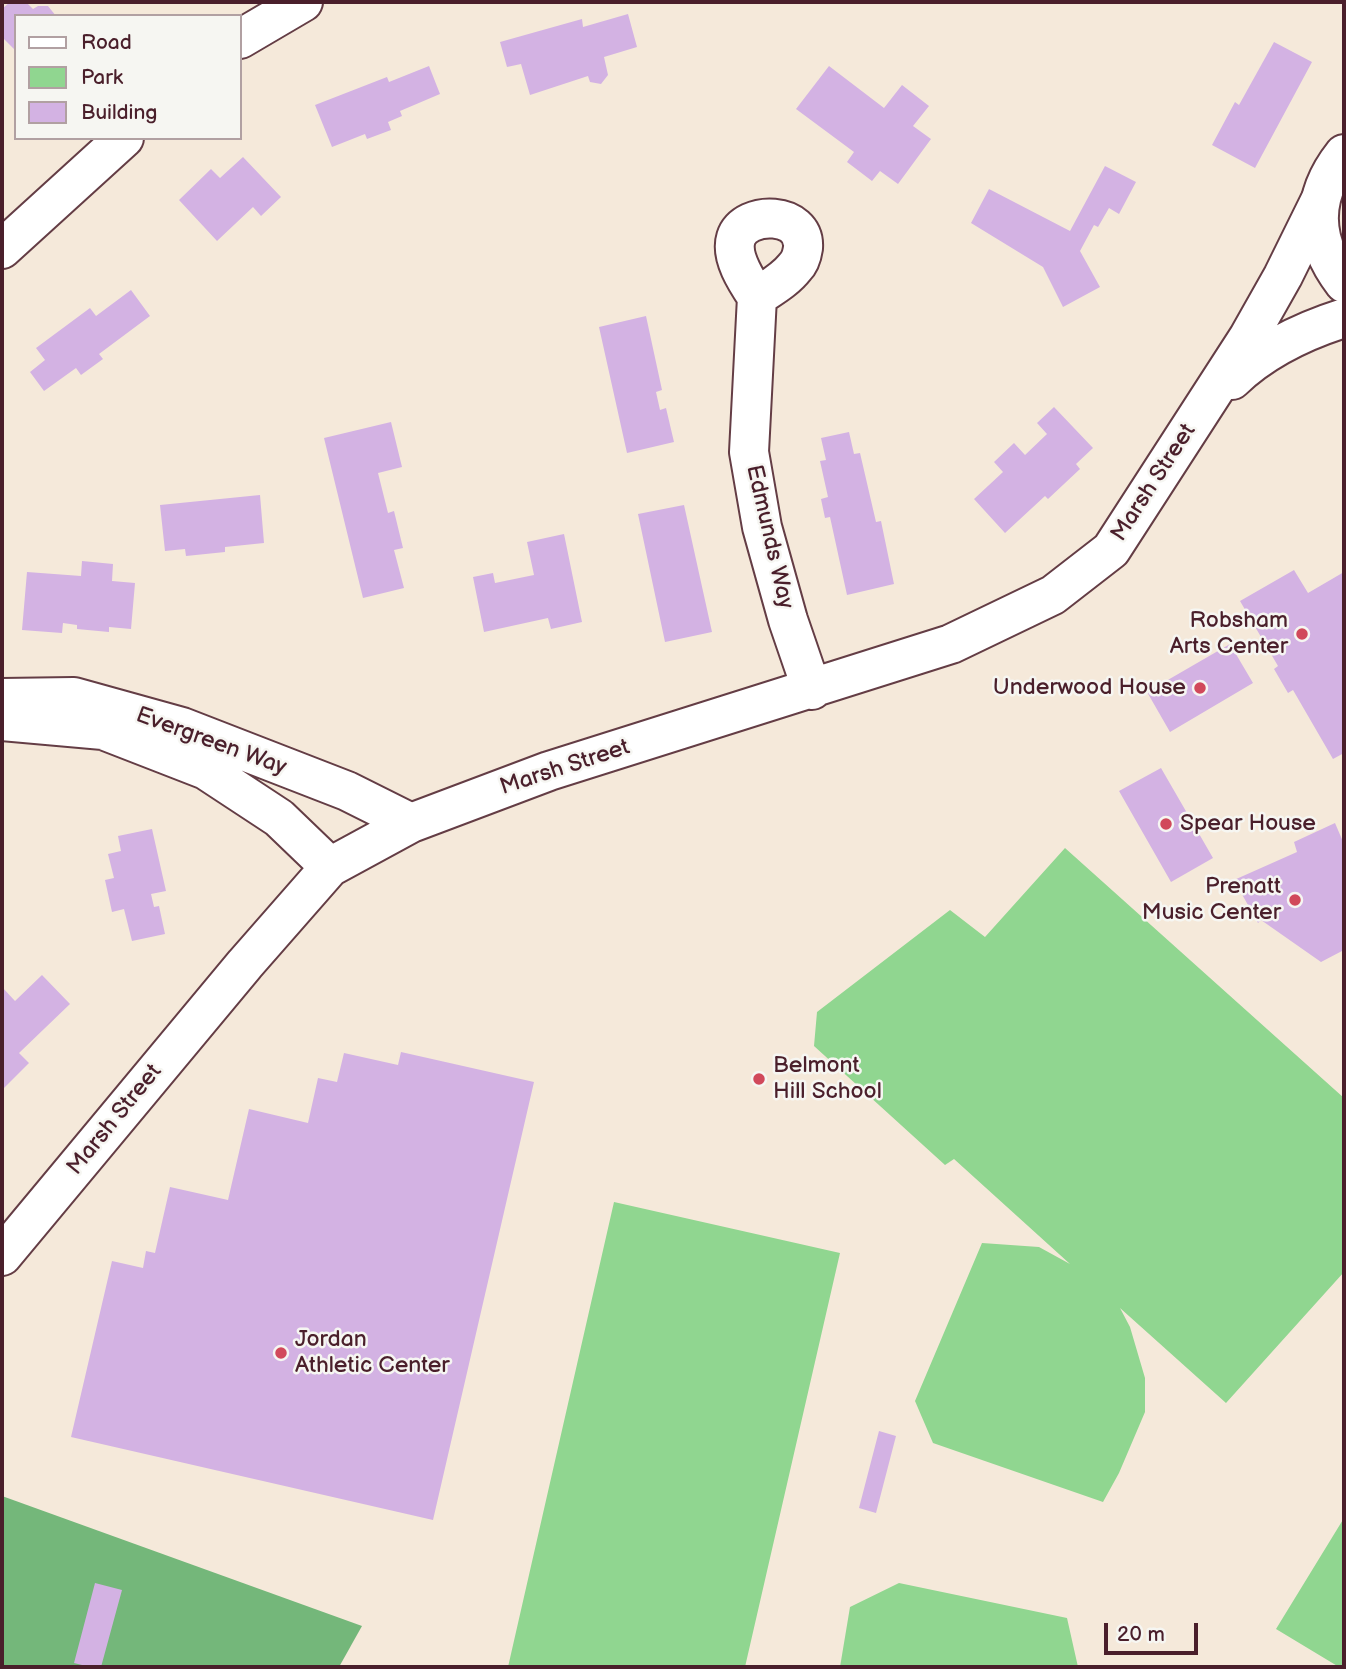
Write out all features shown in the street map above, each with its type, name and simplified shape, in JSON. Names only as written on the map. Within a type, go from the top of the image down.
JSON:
[{"type":"street","points":[[242,37],[301,2]]},
{"type":"street","points":[[2,249],[122,140]]},
{"type":"street","points":[[1344,154],[1331,170],[1320,201],[1319,233],[1329,264],[1344,283]]},
{"type":"street","name":"Marsh Street","points":[[2,1256],[330,867],[411,822],[549,771],[951,644],[1053,595],[1111,550],[1248,338],[1283,276],[1320,201]]},
{"type":"street","name":"Edmunds Way","points":[[757,297],[748,452],[762,527],[788,620],[812,690]]},
{"type":"street","name":"Marsh Street","points":[[1205,405],[1250,363],[1288,340],[1344,318]]},
{"type":"street","name":"Evergreen Way","points":[[2,698],[75,697],[182,727],[347,791],[411,822]]},
{"type":"street","name":"Evergreen Way","points":[[2,721],[103,730],[206,770],[279,818],[330,867]]},
{"type":"green space","points":[[1065,848],[1344,1098],[1344,1272],[1226,1403],[1120,1308],[1130,1327],[1145,1378],[1145,1412],[1119,1473],[1103,1502],[933,1443],[915,1401],[982,1243],[1039,1247],[1070,1264],[954,1159],[945,1165],[814,1046],[817,1012],[950,910],[985,937]]},
{"type":"green space","points":[[614,1202],[840,1253],[745,1667],[508,1667]]},
{"type":"green space","points":[[2,1496],[362,1626],[339,1667],[2,1667]]},
{"type":"green space","points":[[1344,1518],[1344,1667],[1339,1667],[1276,1629]]},
{"type":"green space","points":[[899,1583],[1067,1618],[1078,1667],[840,1667],[850,1607]]},
{"type":"building","points":[[10,2],[26,2],[33,9],[48,6],[54,14],[14,14],[14,49],[2,37],[2,9]]},
{"type":"building","points":[[628,14],[637,47],[604,57],[608,75],[601,84],[590,82],[588,76],[530,95],[521,64],[507,67],[500,42],[582,19],[583,27]]},
{"type":"building","points":[[1274,42],[1312,62],[1255,168],[1212,145],[1235,102],[1239,105]]},
{"type":"building","points":[[429,66],[440,94],[400,111],[402,116],[388,122],[391,130],[367,139],[365,134],[332,147],[315,105],[387,77],[389,82]]},
{"type":"building","points":[[829,66],[884,108],[902,85],[929,106],[913,126],[931,139],[898,184],[880,171],[872,181],[847,162],[854,152],[796,109]]},
{"type":"building","points":[[243,157],[281,197],[261,216],[253,207],[217,241],[179,200],[211,169],[220,178]]},
{"type":"building","points":[[1105,166],[1136,182],[1119,214],[1109,208],[1098,227],[1094,225],[1080,251],[1100,287],[1063,307],[1043,267],[971,223],[989,189],[1070,231]]},
{"type":"building","points":[[131,290],[150,316],[99,354],[103,359],[81,375],[76,368],[44,391],[30,372],[45,360],[36,348],[90,308],[96,316]]},
{"type":"building","points":[[646,316],[662,390],[656,392],[660,410],[666,408],[674,442],[627,453],[599,327]]},
{"type":"building","points":[[1054,407],[1093,448],[1076,464],[1080,469],[1048,499],[1045,496],[1005,533],[974,499],[1003,472],[994,462],[1014,443],[1025,455],[1047,434],[1037,423]]},
{"type":"building","points":[[391,422],[402,467],[378,473],[388,513],[394,511],[403,548],[394,550],[404,588],[363,598],[324,438]]},
{"type":"building","points":[[849,432],[854,454],[860,453],[876,522],[881,521],[894,584],[847,595],[830,517],[825,518],[821,499],[828,497],[820,461],[826,460],[821,438]]},
{"type":"building","points":[[260,495],[264,543],[225,547],[225,552],[186,556],[185,549],[165,551],[160,505]]},
{"type":"building","points":[[684,505],[712,632],[665,642],[638,514]]},
{"type":"building","points":[[564,534],[582,622],[551,629],[548,618],[484,632],[473,577],[493,573],[495,583],[534,575],[527,542]]},
{"type":"building","points":[[82,561],[113,564],[112,581],[135,583],[131,629],[109,627],[109,632],[77,629],[77,625],[63,623],[62,633],[22,630],[27,572],[81,576]]},
{"type":"building","name":"Robsham Arts Center","points":[[1294,570],[1308,593],[1344,572],[1344,753],[1333,759],[1293,690],[1288,693],[1274,669],[1278,666],[1240,601]]},
{"type":"building","name":"Underwood House","points":[[1230,644],[1253,683],[1170,732],[1147,692]]},
{"type":"building","name":"Spear House","points":[[1161,768],[1213,858],[1171,882],[1119,791]]},
{"type":"building","name":"Prenatt Music Center","points":[[1335,823],[1344,844],[1344,956],[1342,951],[1321,962],[1261,920],[1258,923],[1234,880],[1297,852],[1294,842]]},
{"type":"building","points":[[152,829],[166,891],[151,894],[154,907],[159,906],[165,934],[132,941],[124,909],[112,912],[105,880],[114,878],[108,854],[121,851],[118,836]]},
{"type":"building","points":[[42,975],[70,1004],[19,1053],[29,1063],[2,1090],[2,987],[15,1001]]},
{"type":"building","name":"Jordan Athletic Center","points":[[401,1052],[534,1082],[433,1520],[71,1437],[112,1261],[143,1268],[146,1251],[155,1253],[170,1187],[228,1200],[249,1109],[308,1123],[318,1078],[337,1082],[344,1053],[398,1065]]},
{"type":"building","points":[[879,1431],[896,1436],[876,1513],[859,1508]]},
{"type":"building","points":[[95,1583],[122,1590],[101,1667],[74,1663]]},
{"type":"place","name":"Robsham Arts Center","points":[[1302,634]]},
{"type":"place","name":"Underwood House","points":[[1200,688]]},
{"type":"place","name":"Spear House","points":[[1166,824]]},
{"type":"place","name":"Prenatt Music Center","points":[[1295,900]]},
{"type":"place","name":"Belmont Hill School","points":[[759,1079]]},
{"type":"place","name":"Jordan Athletic Center","points":[[281,1353]]}]
